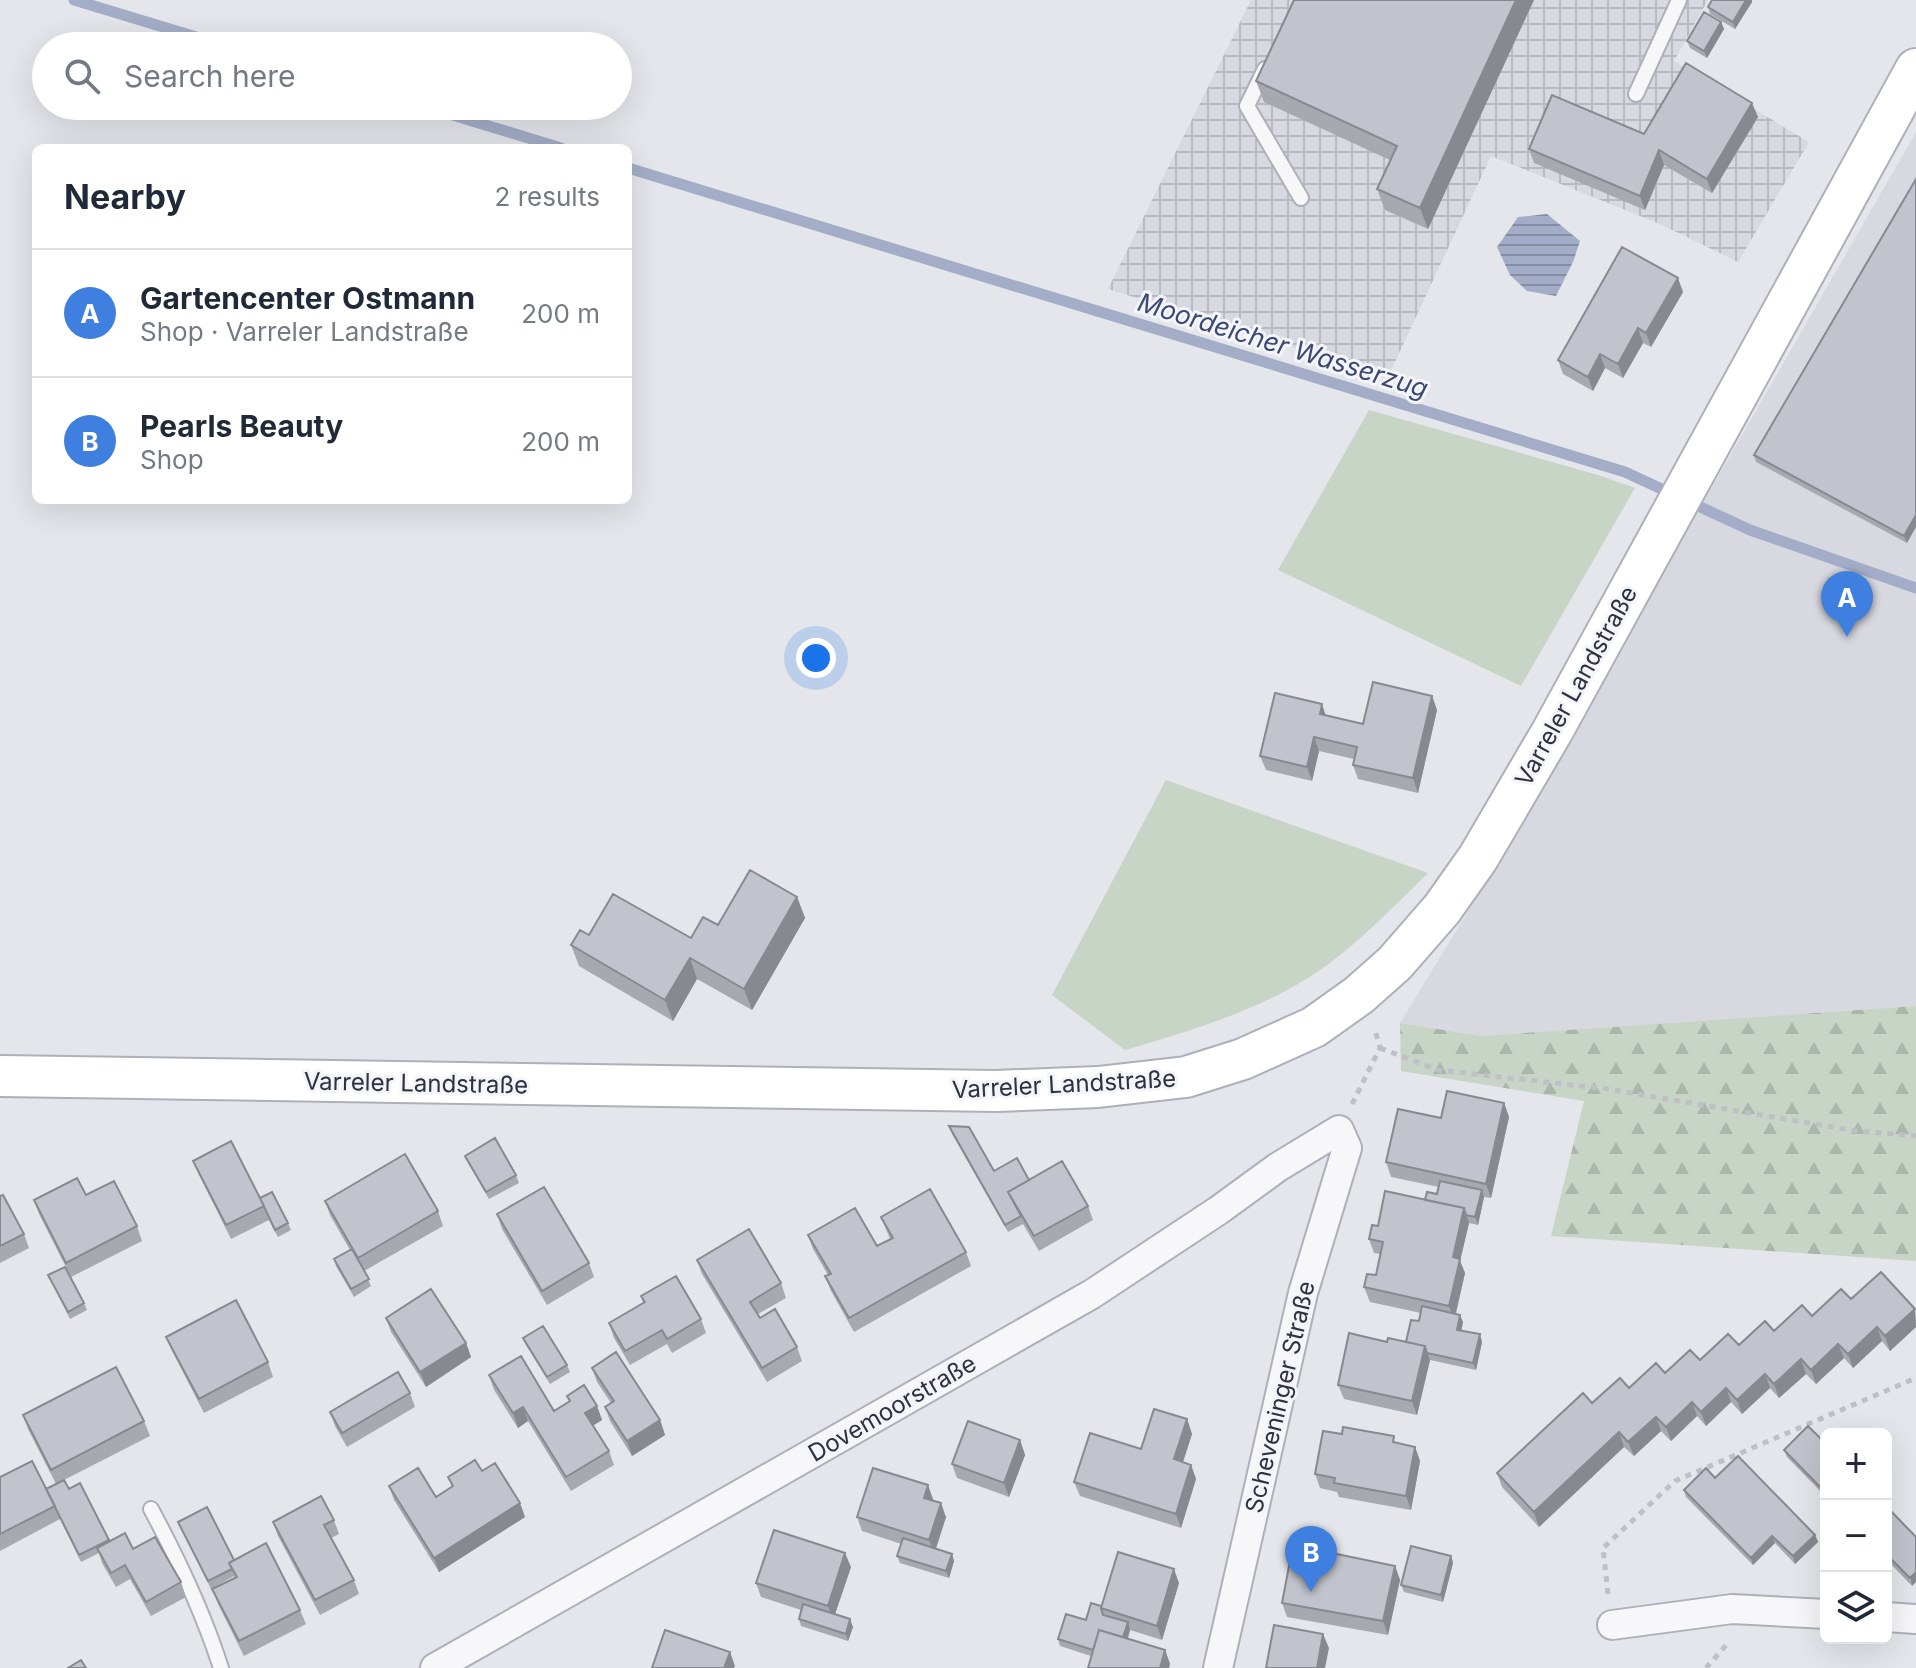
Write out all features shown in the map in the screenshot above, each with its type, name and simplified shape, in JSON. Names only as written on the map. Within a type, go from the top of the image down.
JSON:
[{"type":"main road","name":"Varreler Landstraße","points":[[0,1076],[996,1091],[1098,1087],[1186,1077],[1243,1059],[1314,1027],[1359,995],[1395,963],[1442,909],[1478,858],[1553,730],[1916,69]]},
{"type":"street","name":"Dovemoorstraße","points":[[435,1668],[1092,1294],[1278,1167],[1339,1130]]},
{"type":"street","name":"Scheveninger Straße","points":[[1218,1668],[1303,1293],[1347,1148],[1339,1130]]},
{"type":"street","points":[[1612,1625],[1732,1609],[1820,1614]]},
{"type":"street","points":[[1892,1617],[1916,1619]]},
{"type":"lane","points":[[1636,94],[1679,0]]},
{"type":"lane","points":[[1272,53],[1247,106],[1301,198]]},
{"type":"lane","points":[[151,1509],[185,1574],[221,1668]]},
{"type":"path","points":[[1339,1130],[1380,1048],[1373,1023]]},
{"type":"path","points":[[1380,1048],[1438,1070],[1608,1089],[1856,1131],[1916,1136]]},
{"type":"path","points":[[1612,1625],[1603,1548],[1675,1481],[1916,1378]]},
{"type":"shaded area","points":[[1251,0],[1708,0],[1674,61],[1809,142],[1738,262],[1660,224],[1491,156],[1388,377],[1108,289]]},
{"type":"shaded area","points":[[1916,132],[1916,1006],[1481,1036],[1400,1023],[1478,895]]},
{"type":"green space","points":[[1369,410],[1635,488],[1521,686],[1278,570]]},
{"type":"green space","points":[[1166,780],[1428,873],[1351,946],[1301,982],[1228,1017],[1125,1050],[1052,995]]},
{"type":"green space","points":[[1916,1006],[1916,1261],[1551,1236],[1584,1101],[1401,1071],[1400,1023],[1481,1036]]},
{"type":"water","points":[[1547,214],[1580,241],[1556,296],[1527,291],[1510,275],[1497,247],[1518,217]]},
{"type":"building","points":[[1294,0],[1516,0],[1420,208],[1377,189],[1397,146],[1256,81]]},
{"type":"building","points":[[1712,0],[1746,0],[1733,22],[1708,7]]},
{"type":"building","points":[[1704,12],[1721,22],[1704,51],[1687,41]]},
{"type":"building","points":[[1686,63],[1752,103],[1707,179],[1659,150],[1640,196],[1529,149],[1552,95],[1644,134]]},
{"type":"building","points":[[1916,179],[1916,515],[1904,536],[1754,455]]},
{"type":"building","points":[[1622,247],[1678,278],[1646,333],[1638,328],[1618,364],[1600,354],[1588,377],[1558,360]]},
{"type":"building","points":[[1373,682],[1432,696],[1413,778],[1353,765],[1357,747],[1314,737],[1307,767],[1260,756],[1275,693],[1322,704],[1320,714],[1363,724]]},
{"type":"building","points":[[750,870],[797,897],[744,989],[690,958],[665,1000],[571,945],[580,930],[589,935],[613,894],[691,938],[703,917],[718,925]]},
{"type":"building","points":[[1447,1091],[1504,1103],[1486,1184],[1386,1162],[1398,1109],[1441,1118]]},
{"type":"building","points":[[949,1126],[969,1127],[994,1171],[1017,1158],[1029,1180],[1008,1192],[1021,1216],[1005,1225]]},
{"type":"building","points":[[495,1138],[516,1175],[486,1192],[465,1156]]},
{"type":"building","points":[[231,1141],[264,1206],[226,1225],[193,1161]]},
{"type":"building","points":[[405,1154],[438,1211],[358,1258],[325,1201]]},
{"type":"building","points":[[1062,1161],[1088,1206],[1034,1236],[1008,1192]]},
{"type":"building","points":[[77,1178],[86,1195],[114,1181],[137,1226],[66,1263],[34,1200]]},
{"type":"building","points":[[1440,1181],[1482,1190],[1475,1217],[1466,1215],[1464,1208],[1425,1200],[1427,1192],[1437,1194]]},
{"type":"building","points":[[544,1187],[589,1263],[542,1291],[497,1214]]},
{"type":"building","points":[[930,1189],[966,1252],[849,1318],[825,1276],[831,1274],[808,1235],[855,1208],[877,1246],[893,1238],[881,1217]]},
{"type":"building","points":[[1385,1191],[1464,1208],[1453,1257],[1460,1259],[1449,1306],[1364,1287],[1367,1274],[1376,1275],[1383,1242],[1369,1239],[1372,1225],[1378,1226]]},
{"type":"building","points":[[272,1192],[288,1223],[275,1230],[260,1198]]},
{"type":"building","points":[[3,1195],[24,1234],[0,1246],[0,1196]]},
{"type":"building","points":[[749,1229],[781,1283],[750,1302],[760,1318],[775,1309],[797,1347],[762,1368],[697,1260]]},
{"type":"building","points":[[352,1249],[369,1279],[351,1289],[334,1259]]},
{"type":"building","points":[[65,1267],[84,1303],[68,1312],[48,1275]]},
{"type":"building","points":[[1881,1272],[1915,1309],[1885,1336],[1877,1327],[1848,1354],[1838,1344],[1811,1370],[1801,1359],[1774,1384],[1765,1374],[1737,1400],[1726,1388],[1701,1412],[1692,1402],[1666,1427],[1656,1417],[1628,1442],[1619,1432],[1534,1512],[1497,1473],[1583,1393],[1592,1403],[1620,1378],[1629,1388],[1656,1363],[1665,1373],[1690,1350],[1700,1360],[1728,1334],[1739,1345],[1765,1321],[1774,1331],[1802,1305],[1812,1316],[1841,1289],[1851,1299]]},
{"type":"building","points":[[676,1276],[701,1319],[667,1339],[662,1330],[625,1351],[609,1323],[645,1302],[641,1296]]},
{"type":"building","points":[[431,1289],[466,1343],[420,1372],[386,1318]]},
{"type":"building","points":[[236,1300],[268,1362],[199,1399],[166,1337]]},
{"type":"building","points":[[1422,1306],[1460,1315],[1457,1330],[1480,1334],[1473,1363],[1427,1353],[1425,1346],[1406,1342],[1411,1320],[1419,1321]]},
{"type":"building","points":[[543,1326],[567,1365],[547,1377],[523,1338]]},
{"type":"building","points":[[1349,1333],[1387,1342],[1388,1338],[1425,1346],[1412,1401],[1338,1385]]},
{"type":"building","points":[[616,1352],[660,1420],[627,1441],[605,1407],[614,1401],[592,1368]]},
{"type":"building","points":[[521,1356],[554,1411],[570,1401],[567,1396],[584,1385],[597,1406],[585,1413],[609,1451],[566,1477],[523,1407],[513,1413],[489,1375]]},
{"type":"building","points":[[116,1367],[144,1421],[51,1470],[23,1415]]},
{"type":"building","points":[[398,1372],[410,1393],[342,1433],[330,1412]]},
{"type":"building","points":[[1154,1409],[1187,1419],[1174,1459],[1191,1465],[1176,1514],[1074,1482],[1090,1433],[1141,1449]]},
{"type":"building","points":[[968,1421],[1020,1440],[1004,1483],[952,1464]]},
{"type":"building","points":[[1808,1426],[1820,1438],[1820,1487],[1784,1450]]},
{"type":"building","points":[[1343,1427],[1394,1436],[1393,1442],[1415,1447],[1406,1496],[1334,1483],[1335,1478],[1315,1474],[1323,1431],[1342,1434]]},
{"type":"building","points":[[1738,1456],[1815,1535],[1793,1556],[1772,1536],[1751,1558],[1684,1490],[1706,1468],[1715,1478]]},
{"type":"building","points":[[475,1460],[482,1471],[495,1463],[520,1503],[434,1558],[389,1486],[418,1468],[436,1497],[453,1486],[448,1477]]},
{"type":"building","points":[[32,1461],[55,1506],[0,1534],[0,1477]]},
{"type":"building","points":[[873,1468],[928,1485],[924,1498],[941,1503],[929,1540],[857,1517]]},
{"type":"building","points":[[64,1480],[69,1489],[80,1483],[109,1540],[79,1555],[46,1489]]},
{"type":"building","points":[[321,1496],[334,1520],[324,1525],[354,1580],[315,1600],[273,1522]]},
{"type":"building","points":[[207,1507],[234,1560],[229,1563],[232,1569],[208,1581],[178,1522]]},
{"type":"building","points":[[1892,1512],[1916,1537],[1916,1572],[1910,1578],[1892,1560]]},
{"type":"building","points":[[774,1530],[845,1553],[828,1606],[756,1583]]},
{"type":"building","points":[[125,1533],[133,1549],[155,1537],[181,1582],[146,1602],[125,1565],[111,1573],[97,1548]]},
{"type":"building","points":[[903,1538],[952,1554],[946,1571],[897,1556]]},
{"type":"building","points":[[266,1543],[300,1610],[239,1641],[212,1589],[237,1577],[229,1563]]},
{"type":"building","points":[[1293,1545],[1395,1566],[1383,1621],[1282,1603]]},
{"type":"building","points":[[1411,1546],[1451,1556],[1441,1595],[1401,1585]]},
{"type":"building","points":[[1118,1552],[1174,1569],[1157,1626],[1101,1608]]},
{"type":"building","points":[[1091,1603],[1101,1606],[1103,1615],[1128,1622],[1123,1637],[1099,1630],[1093,1650],[1058,1639],[1066,1614],[1086,1620]]},
{"type":"building","points":[[803,1604],[850,1619],[846,1634],[799,1619]]},
{"type":"building","points":[[1274,1625],[1323,1634],[1317,1668],[1266,1668]]},
{"type":"building","points":[[665,1630],[730,1652],[724,1668],[652,1668]]},
{"type":"building","points":[[1099,1630],[1165,1650],[1160,1668],[1088,1668]]},
{"type":"building","points":[[81,1660],[86,1668],[68,1668]]},
{"type":"waterway","name":"Moordeicher Wasserzug","points":[[74,0],[180,32]]},
{"type":"waterway","name":"Moordeicher Wasserzug","points":[[469,120],[548,144]]},
{"type":"waterway","name":"Moordeicher Wasserzug","points":[[632,169],[1625,472],[1750,530],[1916,588]]},
{"type":"place","name":"Gartencenter Ostmann","points":[[1847,637]]},
{"type":"place","name":"Pearls Beauty","points":[[1311,1592]]}]
